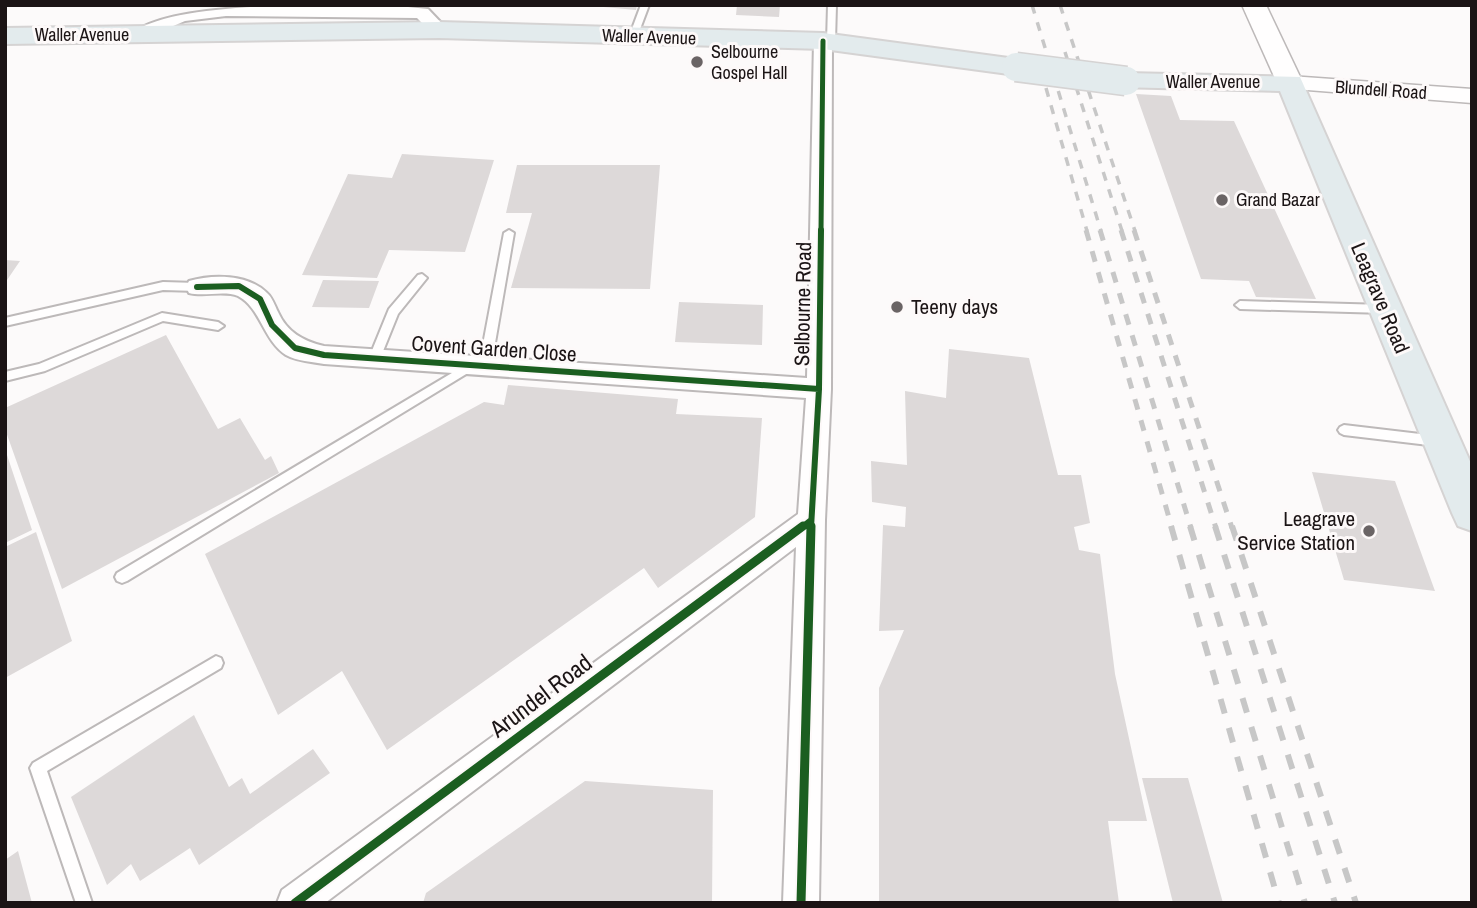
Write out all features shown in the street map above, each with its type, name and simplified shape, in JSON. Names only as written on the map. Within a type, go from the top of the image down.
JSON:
[{"type":"main road","points":[[1254,5],[1290,83]]},
{"type":"main road","name":"Waller Avenue","points":[[5,36],[439,30],[827,42],[1126,81],[1290,83]]},
{"type":"main road","points":[[1196,83],[1237,93],[1260,103],[1317,150]]},
{"type":"main road","name":"Leagrave Road","points":[[1290,83],[1472,513]]},
{"type":"street","name":"Selbourne Road","points":[[801,903],[811,520],[819,389],[827,42]]},
{"type":"street","name":"Blundell Road","points":[[1290,83],[1472,96]]},
{"type":"street","name":"Covent Garden Close","points":[[197,287],[239,286],[260,299],[272,325],[295,348],[324,355],[819,389]]},
{"type":"street","name":"Arundel Road","points":[[295,903],[811,520]]},
{"type":"lane","points":[[633,37],[645,5]]},
{"type":"lane","points":[[827,42],[832,5]]},
{"type":"lane","points":[[122,577],[478,365],[509,233]]},
{"type":"lane","points":[[375,358],[393,313],[422,278]]},
{"type":"lane","points":[[5,322],[163,286],[197,287]]},
{"type":"lane","points":[[1240,305],[1385,309]]},
{"type":"lane","points":[[5,377],[41,368],[162,317],[218,326]]},
{"type":"lane","points":[[1344,429],[1441,441]]},
{"type":"lane","points":[[84,903],[38,768],[216,663]]},
{"type":"building","points":[[582,5],[637,5],[636,10]]},
{"type":"building","points":[[737,5],[780,5],[779,17],[736,15]]},
{"type":"building","name":"Grand Bazar","points":[[1136,94],[1171,96],[1180,120],[1234,121],[1316,299],[1256,297],[1249,281],[1201,279]]},
{"type":"building","points":[[402,154],[494,160],[465,252],[389,250],[377,278],[302,275],[348,174],[392,178]]},
{"type":"building","points":[[517,165],[660,165],[650,289],[511,288],[532,213],[506,213]]},
{"type":"building","points":[[5,260],[20,261],[5,283]]},
{"type":"building","points":[[323,280],[379,281],[369,308],[312,307]]},
{"type":"building","points":[[679,302],[763,305],[762,345],[675,342]]},
{"type":"building","points":[[166,335],[218,429],[240,418],[265,460],[271,456],[279,473],[62,589],[5,429],[5,408]]},
{"type":"building","points":[[949,349],[1029,358],[1058,475],[1081,475],[1090,523],[1074,527],[1079,550],[1100,554],[1115,674],[1147,821],[1108,821],[1119,903],[879,903],[879,688],[904,630],[879,631],[883,525],[905,527],[906,507],[872,502],[871,461],[907,465],[905,391],[946,398]]},
{"type":"building","points":[[508,385],[678,399],[676,414],[762,418],[755,517],[658,588],[644,568],[387,750],[342,671],[278,715],[205,554],[484,402],[504,405]]},
{"type":"building","points":[[5,449],[32,530],[5,543]]},
{"type":"building","points":[[1312,472],[1395,481],[1435,591],[1344,580]]},
{"type":"building","points":[[36,532],[72,641],[5,678],[5,547]]},
{"type":"building","points":[[194,715],[229,787],[242,778],[250,794],[313,749],[330,773],[199,865],[190,848],[140,881],[131,864],[107,885],[71,797]]},
{"type":"building","points":[[1142,778],[1188,778],[1223,903],[1173,903]]},
{"type":"building","points":[[585,781],[713,790],[712,903],[423,903],[426,893]]},
{"type":"building","points":[[18,851],[32,903],[5,903],[5,860]]},
{"type":"railway","points":[[1032,5],[1101,231]]},
{"type":"railway","points":[[1060,5],[1135,231]]},
{"type":"railway","points":[[1065,52],[1122,231]]},
{"type":"railway","points":[[1046,88],[1087,231]]},
{"type":"railway","points":[[1086,230],[1172,528]]},
{"type":"railway","points":[[1100,230],[1191,528]]},
{"type":"railway","points":[[1121,230],[1216,528]]},
{"type":"railway","points":[[1134,230],[1232,528]]},
{"type":"railway","points":[[1171,526],[1279,903]]},
{"type":"railway","points":[[1190,526],[1305,903]]},
{"type":"railway","points":[[1215,526],[1335,903]]},
{"type":"railway","points":[[1232,526],[1356,903]]},
{"type":"cycle path","points":[[801,903],[811,520],[819,389],[823,41]]},
{"type":"cycle path","points":[[197,287],[239,286],[260,299],[272,325],[295,348],[324,355],[819,389]]},
{"type":"cycle path","points":[[295,903],[811,520]]},
{"type":"place","name":"Selbourne Gospel Hall","points":[[697,62]]},
{"type":"place","name":"Grand Bazar","points":[[1222,200]]},
{"type":"place","name":"Teeny days","points":[[897,307]]},
{"type":"place","name":"Leagrave Service Station","points":[[1369,531]]}]
